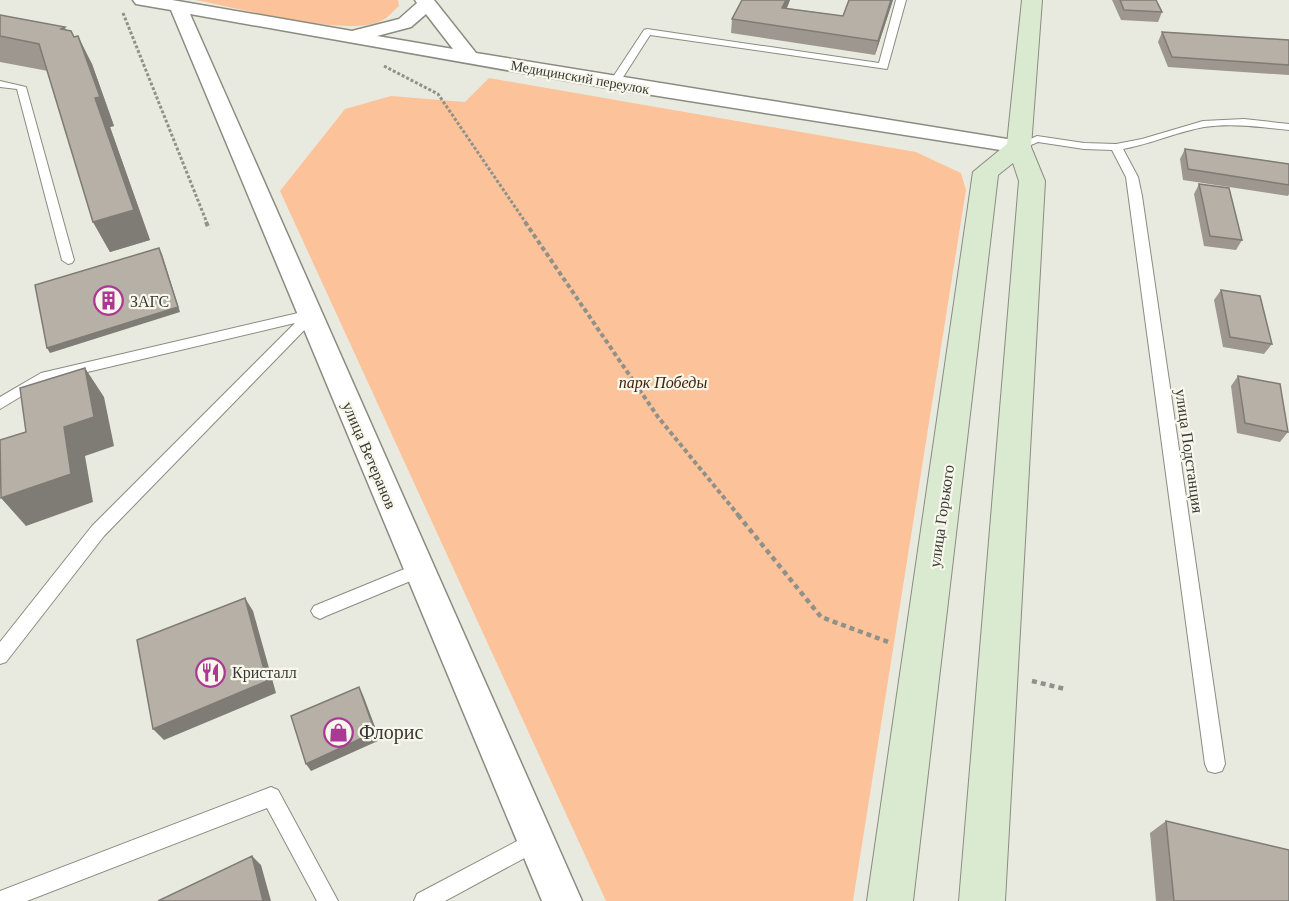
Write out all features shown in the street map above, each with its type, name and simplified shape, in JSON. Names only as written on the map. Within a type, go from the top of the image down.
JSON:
[{"type":"main road","points":[[982,901],[1032,181],[1019,147],[1032,0]]},
{"type":"main road","name":"улица Горького","points":[[890,901],[986,172],[1019,147]]},
{"type":"street","name":"Медицинский переулок","points":[[142,0],[614,83],[1019,147]]},
{"type":"street","points":[[348,37],[405,22],[425,2],[470,58]]},
{"type":"street","name":"улица Ветеранов","points":[[179,8],[562,901]]},
{"type":"lane","points":[[614,83],[647,32],[883,67],[901,0]]},
{"type":"lane","points":[[0,84],[21,87],[68,260]]},
{"type":"lane","points":[[1019,147],[1037,139],[1116,147],[1144,142],[1203,124],[1244,122],[1289,127]]},
{"type":"lane","name":"улица Подстанция","points":[[1116,147],[1132,177],[1136,196],[1215,764]]},
{"type":"lane","points":[[0,404],[41,378],[311,315]]},
{"type":"lane","points":[[0,656],[98,531],[311,315]]},
{"type":"lane","points":[[320,610],[419,570]]},
{"type":"lane","points":[[0,901],[271,797],[328,901]]},
{"type":"lane","points":[[424,901],[536,841]]},
{"type":"path","points":[[122,12],[209,229]]},
{"type":"path","points":[[378,63],[438,94],[658,417],[820,617],[923,654]]},
{"type":"path","points":[[998,672],[1065,689]]},
{"type":"green space","points":[[195,0],[398,0],[399,6],[381,21],[365,25],[344,26],[291,20]]},
{"type":"green space","name":"парк Победы","points":[[489,78],[916,152],[961,173],[966,190],[853,901],[606,901],[280,191],[345,109],[391,96],[465,102]]},
{"type":"building","points":[[742,0],[786,0],[782,8],[843,16],[849,0],[891,0],[878,41],[732,19]]},
{"type":"building","points":[[1120,0],[1156,0],[1162,12],[1124,10]]},
{"type":"building","points":[[0,15],[65,27],[61,29],[71,31],[74,37],[78,36],[100,97],[95,98],[134,210],[93,222],[39,44],[0,36]]},
{"type":"building","points":[[1162,32],[1289,40],[1289,65],[1172,57]]},
{"type":"building","points":[[1185,149],[1289,164],[1289,185],[1188,169]]},
{"type":"building","points":[[1199,184],[1229,188],[1242,240],[1210,236]]},
{"type":"building","name":"ЗАГС","points":[[159,248],[178,307],[47,348],[35,285]]},
{"type":"building","points":[[1221,290],[1260,296],[1272,344],[1230,337]]},
{"type":"building","points":[[85,368],[94,417],[64,427],[71,474],[1,498],[0,440],[26,432],[20,388]]},
{"type":"building","points":[[1238,376],[1280,384],[1288,432],[1245,423]]},
{"type":"building","name":"Кристалл","points":[[245,598],[267,681],[153,729],[137,640]]},
{"type":"building","name":"Флорис","points":[[359,687],[375,732],[306,764],[291,716]]},
{"type":"building","points":[[1166,821],[1289,850],[1289,901],[1174,901]]},
{"type":"building","points":[[252,856],[263,901],[158,901]]},
{"type":"place","name":"ЗАГС","points":[[109,301]]},
{"type":"place","name":"Кристалл","points":[[211,672]]},
{"type":"place","name":"Флорис","points":[[338,732]]}]
